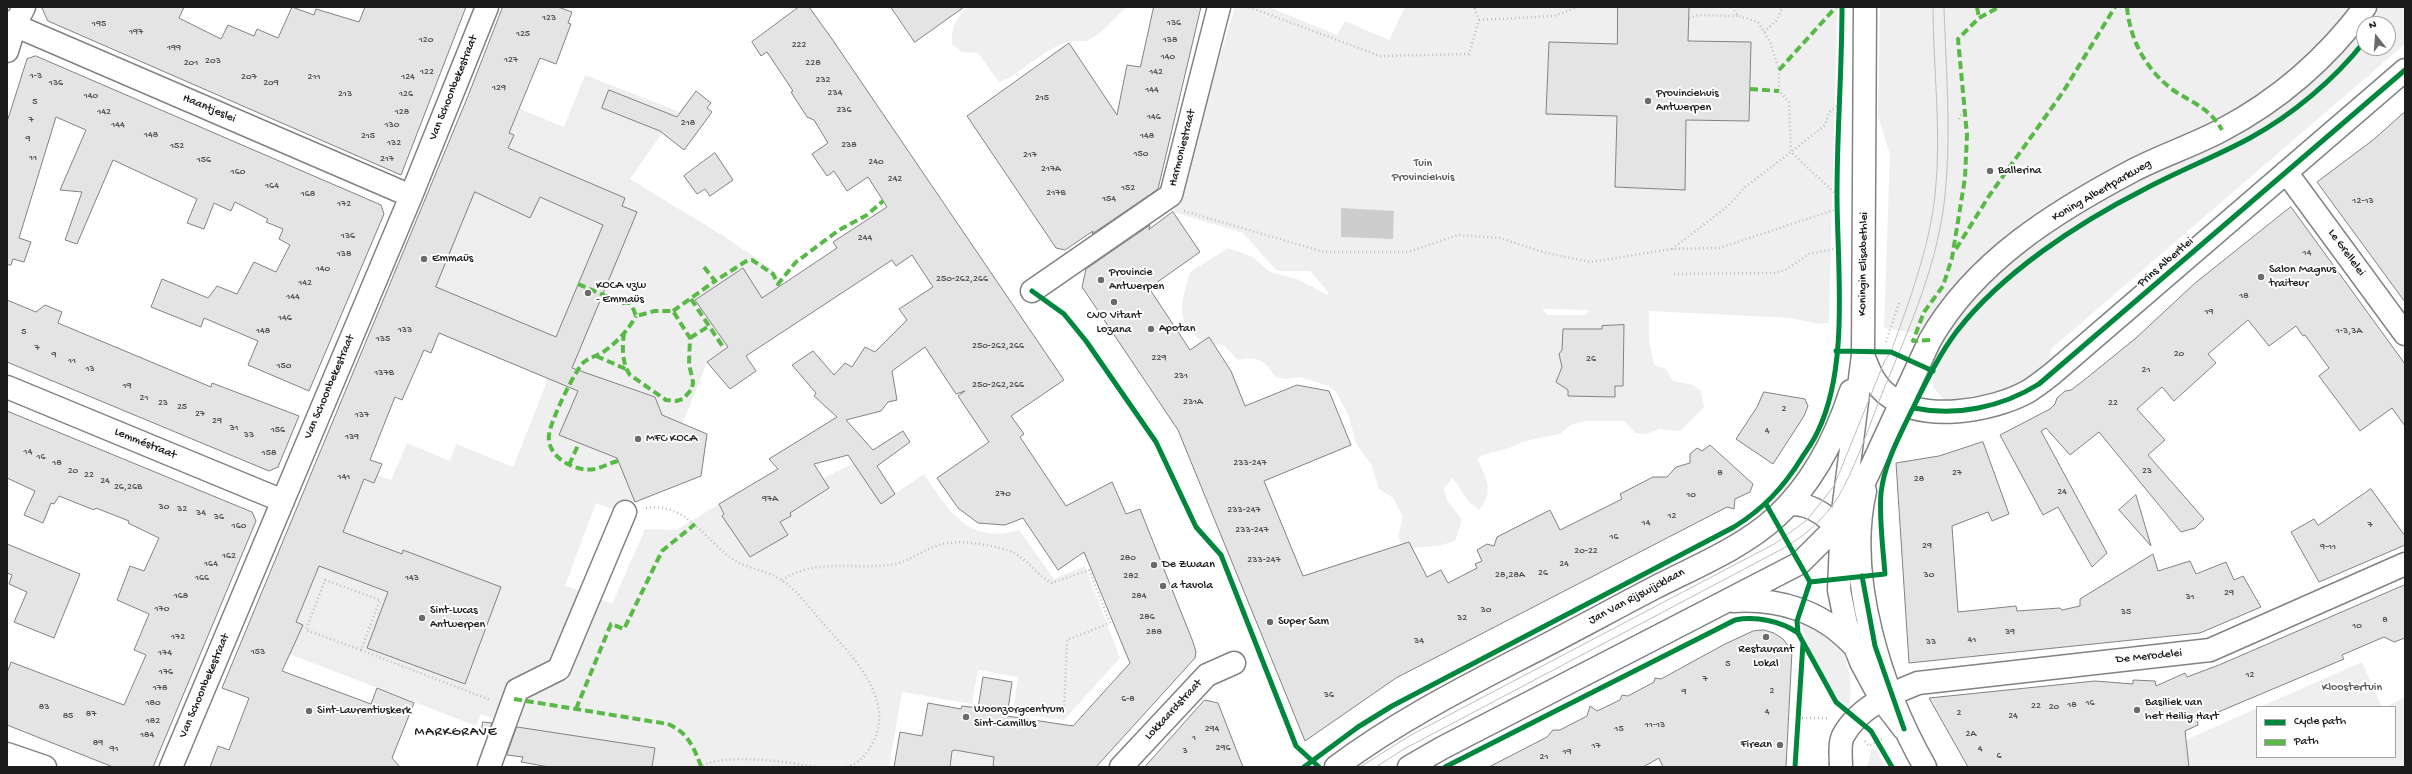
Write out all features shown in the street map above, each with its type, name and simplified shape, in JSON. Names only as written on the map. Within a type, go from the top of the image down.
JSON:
[{"type":"street","name":"Van Schoonbekestraat","points":[[172,767],[411,196],[487,7]]},
{"type":"street","name":"Harmoniestraat","points":[[1032,291],[1171,195],[1219,7]]},
{"type":"street","name":"Koningin Elisabethlei","points":[[1853,645],[1846,624],[1839,590],[1840,526],[1863,356],[1865,7]]},
{"type":"street","name":"Koning Albertparkweg","points":[[1900,403],[1943,318],[1962,293],[1991,264],[2024,238],[2097,191],[2135,170],[2222,130],[2258,108],[2305,74],[2325,56],[2341,39],[2365,7]]},
{"type":"street","name":"Haantjeslei","points":[[15,18],[411,196]]},
{"type":"street","points":[[7,51],[15,18]]},
{"type":"street","name":"Prins Albertlei","points":[[1863,356],[1870,373],[1878,386],[1900,403],[1929,411],[1947,412],[1988,405],[2027,392],[2052,374],[2405,70]]},
{"type":"street","name":"Le Grellelei","points":[[2286,172],[2405,334]]},
{"type":"street","name":"Jan Van Rijswijcklaan","points":[[1336,767],[1395,727],[1460,690],[1742,541],[1765,526],[1790,504],[1806,483],[1830,442],[1849,396],[1863,356]]},
{"type":"street","name":"Lemméstraat","points":[[7,387],[283,501]]},
{"type":"street","points":[[1409,767],[1442,748],[1730,601],[1800,563],[1840,526],[1870,473],[1900,403]]},
{"type":"street","points":[[1870,473],[1862,504],[1860,521],[1862,576],[1885,697]]},
{"type":"street","points":[[1790,504],[1800,503],[1811,506],[1840,526],[1862,576]]},
{"type":"street","points":[[489,767],[517,690],[558,669],[625,512]]},
{"type":"street","name":"De Merodelei","points":[[1841,767],[1843,737],[1864,725],[1885,697],[1918,682],[2210,650],[2405,564]]},
{"type":"street","points":[[1730,601],[1769,601],[1800,610],[1824,620],[1839,631],[1853,645],[1926,767]]},
{"type":"street","name":"Lokkaardstraat","points":[[1121,767],[1207,675],[1234,663]]},
{"type":"street","points":[[7,754],[45,767]]},
{"type":"path","points":[[1249,7],[1380,56],[1468,54],[1479,20],[1474,7]]},
{"type":"path","points":[[1479,20],[1554,16],[1578,7]]},
{"type":"path","points":[[1732,7],[1738,16]]},
{"type":"path","points":[[1764,32],[1777,20],[1782,8]]},
{"type":"path","points":[[1689,18],[1699,16],[1738,16],[1758,22],[1770,42],[1779,70],[1779,91],[1789,102],[1791,152],[1811,168],[1837,195]]},
{"type":"path","points":[[1840,98],[1840,112]]},
{"type":"path","points":[[1672,249],[1728,206],[1744,188],[1825,125],[1829,112],[1840,104]]},
{"type":"path","points":[[1960,119],[1964,110]]},
{"type":"path","points":[[1837,188],[1838,217]]},
{"type":"path","points":[[1171,195],[1184,212],[1324,252],[1408,252],[1458,235],[1500,238],[1546,253],[1591,262],[1672,249],[1720,248],[1837,209]]},
{"type":"path","points":[[1839,241],[1839,255]]},
{"type":"path","points":[[1674,274],[1776,273],[1787,269],[1809,254],[1839,248]]},
{"type":"path","points":[[1886,342],[1899,303]]},
{"type":"path","points":[[625,512],[662,508],[685,515],[733,560],[782,580],[843,646],[864,673],[874,691],[878,706],[875,739],[860,760],[845,767]]},
{"type":"path","points":[[782,580],[805,569],[818,566],[895,564],[932,548],[952,542],[981,544],[1015,553],[1052,583],[1090,570],[1110,624],[1068,640],[1064,712]]},
{"type":"path","points":[[360,650],[380,600],[325,580],[306,630],[511,708]]},
{"type":"path","points":[[1798,725],[1799,710]]},
{"type":"path","points":[[1864,725],[1880,745]]},
{"type":"path","points":[[699,767],[713,762],[760,759],[816,767]]},
{"type":"shaded area","name":"KOCA vzw - Emmaüs","points":[[585,75],[680,112],[657,140],[630,179],[725,237],[773,270],[795,302],[707,362],[682,424],[707,434],[701,476],[615,510],[513,468],[548,379],[380,309],[469,96],[517,115],[520,109],[564,127]]},
{"type":"shaded area","points":[[1341,208],[1394,211],[1393,239],[1341,237]]},
{"type":"shaded area","name":"Sint-Lucas Antwerpen","points":[[307,487],[600,599],[567,681],[529,698],[517,727],[481,714],[476,726],[279,650]]},
{"type":"green space","points":[[968,7],[1126,7],[1100,33],[1087,41],[1069,41],[1049,50],[1011,77],[999,82],[978,53],[962,52],[952,44],[953,28]]},
{"type":"green space","name":"Tuin Provinciehuis","points":[[1235,7],[1269,7],[1337,35],[1345,21],[1389,40],[1405,7],[1618,7],[1617,44],[1549,42],[1546,113],[1617,116],[1615,187],[1685,190],[1686,120],[1749,121],[1751,42],[1688,41],[1689,7],[1837,7],[1829,323],[1820,324],[1790,318],[1649,311],[1649,340],[1654,365],[1666,369],[1673,381],[1693,385],[1701,391],[1704,407],[1680,431],[1660,429],[1646,434],[1635,433],[1624,421],[1585,421],[1571,425],[1560,434],[1525,441],[1509,448],[1483,455],[1477,459],[1486,478],[1488,491],[1487,498],[1479,510],[1468,501],[1453,478],[1444,488],[1447,500],[1462,520],[1455,541],[1438,546],[1404,549],[1398,536],[1403,517],[1393,498],[1379,489],[1371,464],[1356,444],[1349,417],[1336,392],[1328,386],[1300,377],[1287,379],[1275,377],[1264,363],[1255,359],[1238,360],[1222,344],[1208,343],[1196,336],[1187,326],[1184,319],[1182,302],[1190,272],[1228,248],[1253,257],[1270,272],[1297,279],[1328,295],[1328,292],[1310,271],[1277,271],[1243,233],[1173,212]],"holes":[[[1542,309],[1589,310],[1585,315],[1548,315]]]},
{"type":"green space","points":[[1880,7],[2405,7],[2405,44],[2396,52],[2396,16],[2356,16],[2356,56],[2391,56],[2051,349],[2049,369],[1997,397],[1946,402],[1933,388],[1933,354],[1943,338],[1884,328],[1890,155],[1878,116]]},
{"type":"green space","points":[[725,237],[773,270],[795,302],[774,316],[742,268],[695,300],[728,347],[707,362],[682,424],[662,415],[586,373],[559,435],[617,458],[635,502],[615,510],[596,503],[565,586],[354,505],[364,479],[374,483],[377,475],[391,480],[407,443],[450,461],[456,444],[513,467],[549,379],[565,386],[610,277],[652,296],[659,281],[686,294]]},
{"type":"green space","points":[[854,463],[881,503],[924,474],[952,512],[962,522],[973,529],[986,533],[1001,533],[1019,530],[1054,579],[1085,566],[1120,658],[1064,720],[1013,713],[1018,677],[978,670],[972,704],[902,692],[889,767],[652,767],[655,748],[517,727],[529,698],[567,681],[600,599],[612,604],[645,529],[677,530],[719,504],[751,557],[787,535],[780,522],[791,516],[790,513],[829,488],[823,478]]},
{"type":"green space","points":[[328,587],[372,604],[358,642],[313,626]]},
{"type":"green space","points":[[1803,618],[1830,637],[1839,647],[1847,663],[1849,672],[1851,690],[1849,707],[1835,693],[1818,666],[1805,637],[1802,625]]},
{"type":"green space","name":"Kloostertuin","points":[[2362,662],[2382,706],[2262,706]]},
{"type":"green space","name":"Kloostertuin","points":[[2405,697],[2405,767],[2189,767],[2186,740],[2256,708],[2256,758],[2396,758],[2396,706],[2388,706]]},
{"type":"green space","points":[[1872,748],[1877,750],[1885,767],[1867,767]]},
{"type":"green space","points":[[955,750],[994,757],[993,767],[950,767],[952,751]]},
{"type":"building","points":[[42,7],[184,7],[179,18],[221,39],[228,25],[254,36],[257,29],[278,38],[292,7],[314,15],[316,9],[359,22],[365,7],[466,7],[401,175],[48,21]]},
{"type":"building","points":[[503,7],[558,7],[572,12],[568,23],[571,24],[556,64],[540,58],[509,133],[514,135],[508,148],[625,198],[622,206],[637,212],[572,368],[655,397],[662,415],[707,434],[701,476],[635,502],[617,458],[559,435],[578,391],[439,333],[431,353],[424,350],[402,400],[395,397],[370,460],[382,464],[374,483],[364,479],[343,532],[402,554],[403,550],[501,587],[465,684],[367,648],[388,592],[319,566],[296,622],[303,625],[282,671],[371,704],[377,688],[414,703],[392,758],[400,767],[210,767],[218,746],[229,750],[249,698],[222,688],[468,96]],"holes":[[[475,192],[530,218],[540,197],[603,225],[556,337],[436,287]]]},
{"type":"building","points":[[799,7],[809,7],[832,39],[1064,380],[1011,416],[1024,434],[1020,437],[1066,506],[1112,482],[1126,514],[1140,509],[1193,642],[1196,652],[1195,658],[1096,767],[993,767],[994,757],[955,750],[952,751],[950,767],[894,767],[900,732],[922,736],[928,703],[961,709],[962,706],[978,708],[983,677],[1012,682],[1007,716],[1073,726],[1130,663],[1084,552],[1058,570],[1023,518],[1005,525],[978,523],[958,508],[937,478],[989,442],[958,396],[965,391],[956,394],[925,347],[892,371],[897,400],[888,402],[881,411],[846,420],[873,450],[903,431],[910,442],[877,466],[895,494],[881,504],[848,455],[814,464],[829,488],[790,513],[791,516],[780,522],[788,535],[750,557],[722,516],[724,514],[719,504],[778,469],[769,459],[837,417],[814,396],[816,393],[792,365],[813,351],[834,375],[845,363],[852,367],[865,347],[875,352],[907,320],[899,309],[933,287],[912,255],[896,266],[892,260],[746,356],[756,371],[730,389],[707,362],[728,347],[695,300],[743,268],[762,298],[837,248],[833,242],[887,207],[868,177],[847,191],[834,171],[827,176],[812,154],[828,143],[814,120],[807,117],[791,92],[793,91],[767,52],[761,56],[752,42]]},
{"type":"building","points":[[891,7],[964,7],[915,42]]},
{"type":"building","points":[[1154,7],[1201,7],[1158,189],[1092,234],[1093,231],[1065,250],[1056,248],[967,116],[1069,43],[1117,115],[1127,65],[1140,67]]},
{"type":"building","name":"Provinciehuis Antwerpen","points":[[1618,7],[1689,7],[1688,41],[1751,42],[1749,121],[1686,120],[1685,190],[1615,187],[1617,116],[1546,114],[1549,42],[1617,44]]},
{"type":"building","points":[[36,56],[381,205],[384,214],[309,391],[248,365],[258,341],[204,318],[201,327],[151,307],[162,279],[208,298],[217,286],[237,294],[254,262],[276,272],[290,245],[279,239],[283,229],[266,222],[268,219],[235,202],[231,211],[214,203],[204,229],[187,223],[197,199],[113,160],[77,244],[65,240],[82,192],[60,190],[86,130],[56,117],[19,238],[31,242],[24,262],[13,259],[11,265],[7,265],[7,122],[27,59]]},
{"type":"building","points":[[609,90],[677,117],[696,91],[711,103],[707,108],[712,112],[684,150],[660,131],[602,108]]},
{"type":"building","points":[[2405,112],[2405,302],[2317,182],[2373,140]]},
{"type":"building","points":[[715,153],[733,180],[710,196],[705,189],[697,194],[684,176]]},
{"type":"building","points":[[2291,207],[2405,364],[2405,426],[2392,408],[2360,431],[2319,376],[2329,368],[2305,335],[2303,336],[2296,326],[2269,346],[2248,320],[2208,354],[2216,363],[2174,401],[2162,387],[2137,409],[2165,440],[2148,455],[2204,519],[2195,528],[2181,532],[2099,432],[2070,455],[2046,428],[2041,431],[2107,553],[2092,567],[2058,507],[2043,515],[2000,435],[2050,409],[2055,404],[2057,398],[2065,391],[2071,390],[2136,338],[2194,284]]},
{"type":"building","points":[[1173,212],[1200,252],[1149,288],[1190,350],[1209,337],[1231,371],[1245,406],[1297,385],[1329,391],[1351,445],[1264,481],[1303,576],[1409,542],[1427,577],[1441,570],[1448,583],[1477,568],[1475,564],[1482,561],[1477,550],[1487,544],[1494,546],[1497,537],[1550,510],[1560,530],[1622,499],[1620,494],[1653,477],[1667,477],[1676,467],[1690,463],[1690,454],[1697,448],[1702,451],[1710,445],[1753,484],[1750,492],[1735,499],[1734,509],[1727,507],[1396,678],[1305,741],[1178,430],[1082,287],[1086,269],[1150,225],[1149,229]]},
{"type":"building","points":[[7,300],[36,312],[45,305],[62,312],[58,323],[211,387],[212,383],[299,416],[278,467],[269,471],[7,362]]},
{"type":"building","points":[[1624,325],[1623,386],[1615,386],[1615,397],[1568,396],[1568,390],[1556,382],[1562,367],[1559,354],[1562,350],[1563,329],[1602,329],[1602,326]]},
{"type":"building","points":[[1764,392],[1805,399],[1808,406],[1804,416],[1773,464],[1736,439],[1757,407]]},
{"type":"building","points":[[7,411],[252,512],[256,521],[153,767],[113,767],[7,725],[7,673],[11,662],[124,705],[146,655],[134,650],[149,614],[117,600],[130,566],[144,571],[159,538],[128,523],[129,521],[96,508],[94,510],[59,496],[54,504],[51,503],[43,523],[24,515],[35,491],[7,478]]},
{"type":"building","points":[[1983,442],[2009,514],[1992,521],[1988,512],[1952,526],[1958,612],[2016,606],[2017,611],[2060,608],[2062,610],[2080,606],[2080,599],[2153,554],[2158,571],[2190,561],[2196,574],[2226,562],[2234,580],[2243,576],[2261,607],[2200,633],[1909,663],[1896,463],[1939,456]]},
{"type":"building","points":[[2371,489],[2405,536],[2405,545],[2319,582],[2291,532],[2314,519],[2318,525]]},
{"type":"building","points":[[2136,495],[2151,546],[2119,510]]},
{"type":"building","points":[[7,544],[80,574],[54,638],[14,622],[27,592],[9,584],[12,575],[7,573]]},
{"type":"building","points":[[2405,585],[2405,638],[2394,642],[2384,637],[2342,655],[2344,659],[2197,721],[2198,725],[2185,731],[2189,767],[1968,767],[1929,698],[2095,681],[2133,684],[2133,680],[2155,681],[2156,686],[2185,673],[2187,677],[2219,665]]},
{"type":"building","points":[[1764,630],[1774,633],[1783,639],[1792,651],[1786,767],[1663,767],[1659,758],[1643,767],[1489,767],[1547,737],[1553,730],[1560,730],[1587,716],[1590,706],[1597,711],[1620,700],[1622,695],[1628,696],[1654,682],[1655,678],[1661,679],[1725,644],[1753,631]]},
{"type":"building","points":[[1205,700],[1218,703],[1243,767],[1145,767]]},
{"type":"building","points":[[483,722],[492,723],[489,731],[482,728]]},
{"type":"building","points":[[517,727],[655,748],[652,767],[549,767],[521,762],[523,757],[507,755]]},
{"type":"tram line","points":[[1360,767],[1411,735],[1776,543],[1807,520],[1834,486],[1885,360],[1891,352],[1918,275],[1928,236],[1935,195],[1938,148],[1933,7]]},
{"type":"tram line","points":[[1376,767],[1404,749],[1784,548],[1810,529],[1832,506],[1852,470],[1909,329],[1934,255],[1940,230],[1944,204],[1948,155],[1948,106],[1944,7]]},
{"type":"marked path","points":[[1779,70],[1836,7]]},
{"type":"marked path","points":[[1977,7],[1979,18]]},
{"type":"marked path","points":[[1930,340],[1913,341],[1924,312],[1943,286],[1952,258],[1965,178],[1967,135],[1958,39],[1979,18],[1999,7]]},
{"type":"marked path","points":[[1956,249],[1989,196],[2063,92],[2115,7]]},
{"type":"marked path","points":[[2127,7],[2136,44],[2149,65],[2166,84],[2207,112],[2222,130]]},
{"type":"marked path","points":[[1750,89],[1779,91]]},
{"type":"marked path","points":[[704,267],[715,281],[748,260],[752,260],[773,274],[778,284],[796,262],[839,230],[867,215],[883,201]]},
{"type":"marked path","points":[[673,311],[715,281]]},
{"type":"marked path","points":[[578,284],[622,303],[631,303],[640,292]]},
{"type":"marked path","points":[[691,299],[723,347]]},
{"type":"marked path","points":[[624,333],[623,355],[625,366],[630,375],[666,400],[676,401],[683,399],[692,389],[693,382],[689,364],[690,338],[673,311],[655,311],[636,316],[631,303]]},
{"type":"marked path","points":[[618,461],[595,469],[587,470],[571,466],[564,462],[552,450],[549,443],[549,435],[550,428],[558,408],[580,367],[586,360],[604,352],[615,343],[627,330],[636,316]]},
{"type":"marked path","points":[[690,338],[709,326]]},
{"type":"marked path","points":[[596,356],[626,369]]},
{"type":"marked path","points":[[569,465],[579,443]]},
{"type":"marked path","points":[[576,709],[611,624],[624,629],[662,551],[695,524]]},
{"type":"marked path","points":[[514,699],[668,724],[685,736],[689,741],[701,766]]},
{"type":"cycle path","points":[[1304,767],[1358,727],[1392,706],[1734,527],[1754,513],[1772,497],[1794,470],[1815,436],[1827,407],[1834,378],[1838,347],[1839,284],[1837,171],[1842,7]]},
{"type":"cycle path","points":[[1810,582],[1885,574],[1881,523],[1881,493],[1885,472],[1892,452],[1932,371],[1944,351],[1957,331],[1996,289],[2042,251],[2118,203],[2266,129],[2312,96],[2356,51]]},
{"type":"cycle path","points":[[1914,408],[1946,411],[1978,408],[2010,399],[2039,384],[2405,70]]},
{"type":"cycle path","points":[[1032,291],[1064,314],[1086,341],[1156,442],[1196,527],[1221,555],[1296,746],[1319,767]]},
{"type":"cycle path","points":[[1836,351],[1891,352],[1933,371]]},
{"type":"cycle path","points":[[1766,504],[1810,582],[1797,621],[1798,633],[1836,702],[1871,731],[1892,767]]},
{"type":"cycle path","points":[[1862,576],[1875,646],[1904,729]]},
{"type":"cycle path","points":[[1445,767],[1735,620],[1768,620],[1784,625],[1798,633]]},
{"type":"cycle path","points":[[1795,767],[1803,643]]},
{"type":"place","name":"Provinciehuis Antwerpen","points":[[1648,101]]},
{"type":"place","name":"Ballerina","points":[[1990,171]]},
{"type":"place","name":"Emmaüs","points":[[424,259]]},
{"type":"place","name":"Salon Magnus traiteur","points":[[2261,277]]},
{"type":"place","name":"Provincie Antwerpen","points":[[1101,280]]},
{"type":"place","name":"KOCA vzw - Emmaüs","points":[[588,293]]},
{"type":"place","name":"CVO Vitant Lozana","points":[[1114,302]]},
{"type":"place","name":"Apotan","points":[[1151,329]]},
{"type":"place","name":"MFC KOCA","points":[[638,439]]},
{"type":"place","name":"De Zwaan","points":[[1154,565]]},
{"type":"place","name":"a tavola","points":[[1163,586]]},
{"type":"place","name":"Sint-Lucas Antwerpen","points":[[422,618]]},
{"type":"place","name":"Super Sam","points":[[1270,622]]},
{"type":"place","name":"Restaurant Lokal","points":[[1766,637]]},
{"type":"place","name":"Basiliek van het Heilig Hart","points":[[2137,710]]},
{"type":"place","name":"Sint-Laurentiuskerk","points":[[309,711]]},
{"type":"place","name":"Woonzorgcentrum Sint-Camillus","points":[[966,717]]},
{"type":"place","name":"Firean","points":[[1780,745]]},
{"type":"district","name":"MARKGRAVE","points":[[456,733]]}]
